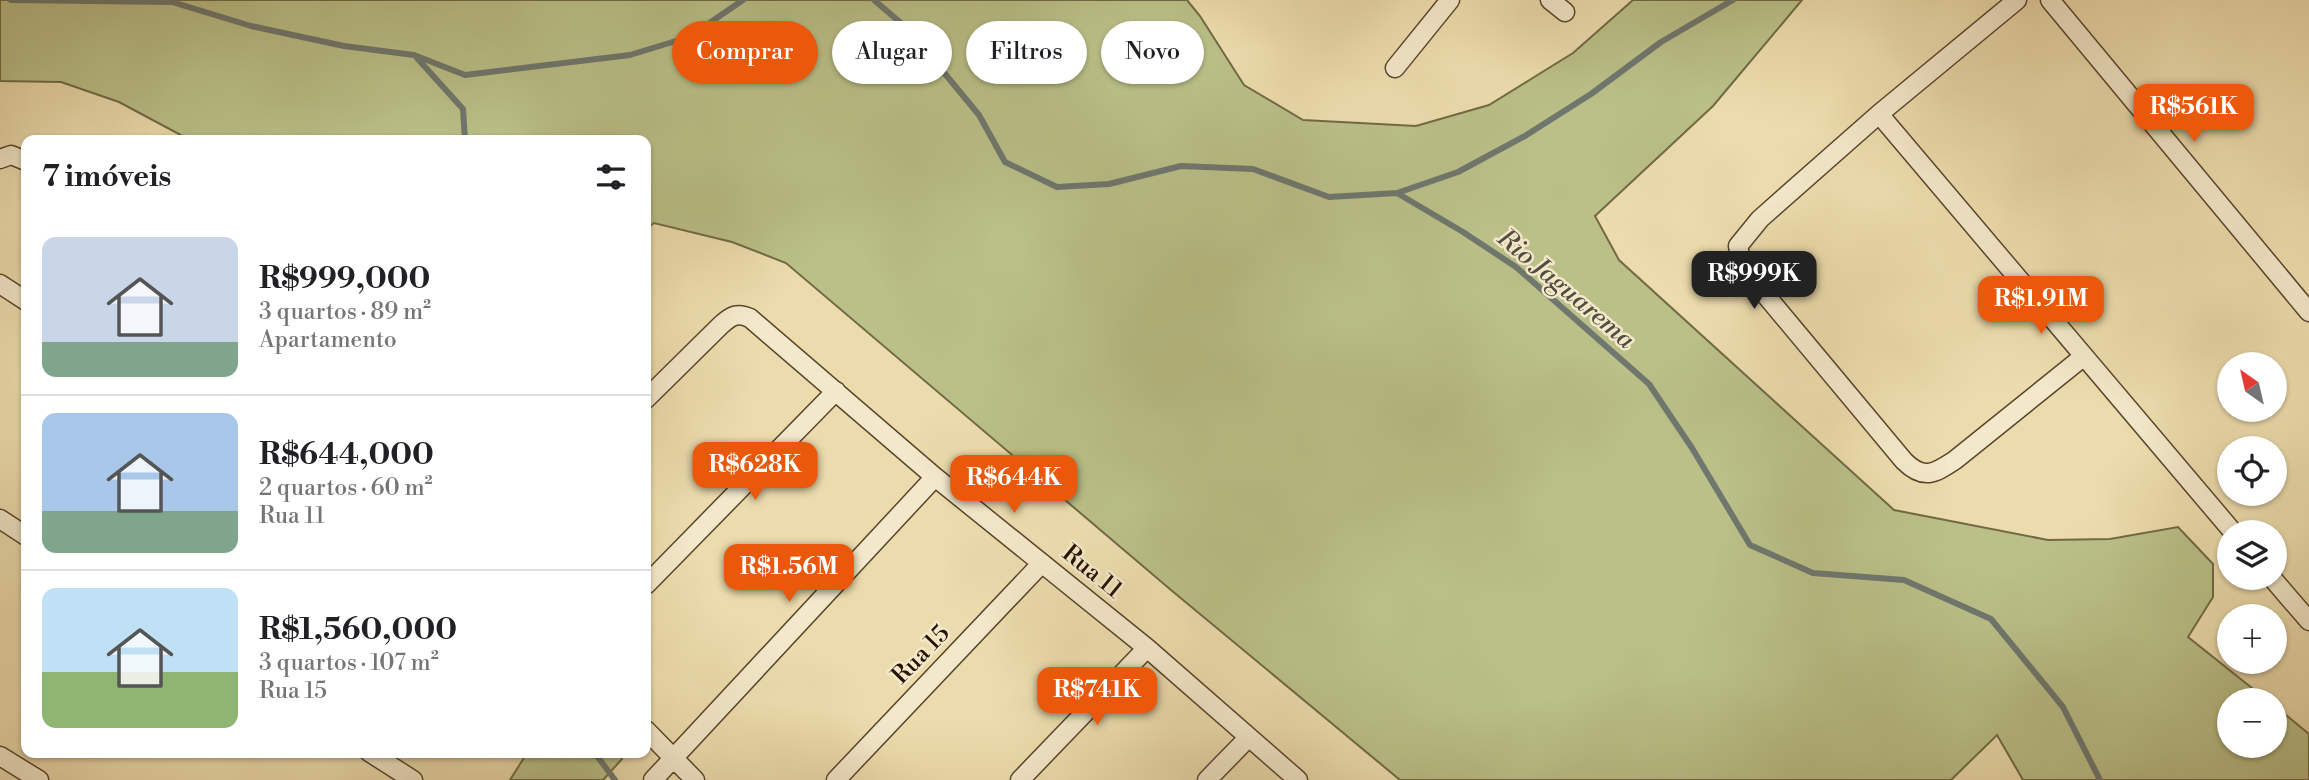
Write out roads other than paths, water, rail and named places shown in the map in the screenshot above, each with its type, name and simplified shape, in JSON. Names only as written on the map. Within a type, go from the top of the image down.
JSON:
[{"type":"street","points":[[1395,68],[1450,0]]},
{"type":"street","points":[[1550,0],[1564,12]]},
{"type":"street","points":[[2017,0],[1879,114],[1760,219],[1738,246],[1743,268],[1904,461],[1913,470],[1925,474],[1937,472],[1955,460],[2083,357]]},
{"type":"street","points":[[2050,0],[2309,312]]},
{"type":"street","points":[[1879,114],[2223,520]]},
{"type":"street","points":[[0,159],[11,155],[21,159]]},
{"type":"street","points":[[0,284],[21,298]]},
{"type":"street","name":"Rua 11","points":[[651,394],[720,325],[732,316],[741,314],[750,318],[935,477],[1147,648],[1298,780]]},
{"type":"street","points":[[651,581],[836,391]]},
{"type":"street","points":[[653,780],[935,477]]},
{"type":"street","points":[[0,519],[21,533]]},
{"type":"street","name":"Rua 15","points":[[836,780],[1042,563]]},
{"type":"street","points":[[2282,590],[2309,621]]},
{"type":"street","points":[[1020,780],[1147,648]]},
{"type":"street","points":[[651,736],[695,780]]},
{"type":"street","points":[[1207,780],[1249,737]]},
{"type":"street","points":[[0,756],[39,780]]},
{"type":"street","points":[[378,758],[413,780]]},
{"type":"waterway","name":"Rio Jaguarema","points":[[11,0],[172,2],[251,26],[344,46],[414,55],[465,75],[630,55],[689,37],[743,0]]},
{"type":"waterway","name":"Rio Jaguarema","points":[[874,0],[908,29],[979,115],[1005,162],[1057,187],[1109,184],[1181,166],[1253,169],[1329,197],[1397,193],[1463,232],[1516,267],[1649,384],[1692,448],[1750,545],[1813,573],[1904,580],[1991,619],[2063,707],[2100,780]]},
{"type":"waterway","points":[[1397,193],[1458,172],[1525,136],[1591,94],[1661,42],[1733,0]]},
{"type":"waterway","points":[[417,58],[463,109],[465,135]]},
{"type":"waterway","points":[[598,758],[615,780]]}]
